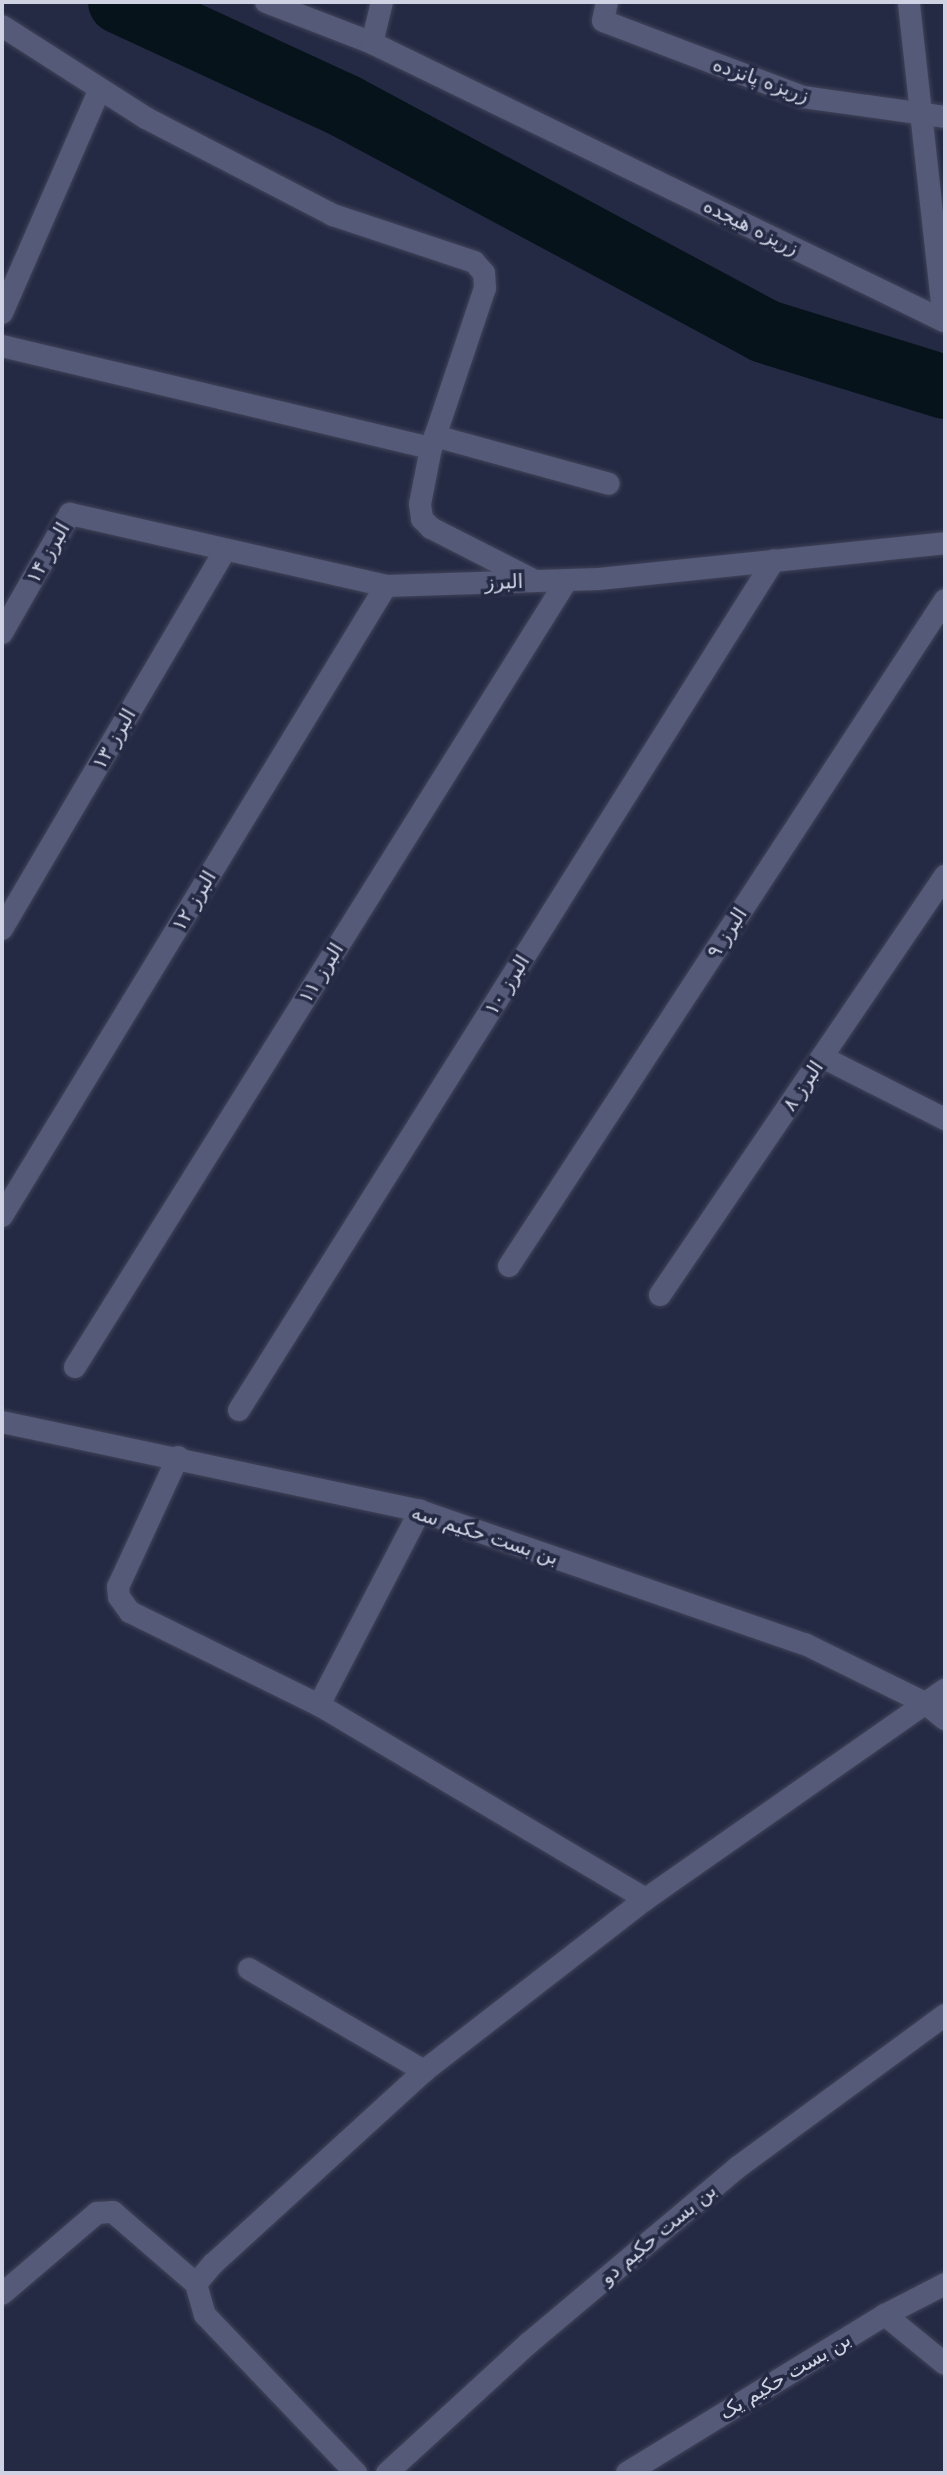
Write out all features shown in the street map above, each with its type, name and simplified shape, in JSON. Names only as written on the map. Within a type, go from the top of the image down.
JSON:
[{"type":"street","name":"زریزه هیجده","points":[[266,2],[372,43],[944,321]]},
{"type":"street","points":[[372,43],[382,2]]},
{"type":"street","name":"زریزه پانزده","points":[[607,2],[603,21],[803,97],[922,117],[945,117]]},
{"type":"street","name":"زریزه هیجده","points":[[909,2],[944,321]]},
{"type":"street","points":[[2,26],[146,118],[333,215],[474,262],[484,273],[485,288],[433,442],[420,504],[422,519],[431,528],[534,581]]},
{"type":"street","points":[[2,313],[100,89]]},
{"type":"street","points":[[2,346],[609,484]]},
{"type":"street","name":"البرز","points":[[70,514],[386,586],[567,580],[945,543]]},
{"type":"street","name":"البرز ۱۴","points":[[2,633],[70,514]]},
{"type":"street","name":"البرز ۱۳","points":[[2,929],[225,550]]},
{"type":"street","name":"البرز ۱۰","points":[[239,1410],[774,560]]},
{"type":"street","name":"البرز ۱۱","points":[[75,1367],[567,580]]},
{"type":"street","name":"البرز ۱۲","points":[[2,1216],[386,586]]},
{"type":"street","name":"البرز ۹","points":[[509,1266],[945,600]]},
{"type":"street","name":"البرز ۸","points":[[660,1295],[945,876]]},
{"type":"street","points":[[822,1057],[945,1119]]},
{"type":"street","name":"بن بست حکیم سه","points":[[2,1422],[178,1457],[420,1511],[805,1644],[925,1703],[945,1719]]},
{"type":"street","points":[[178,1457],[118,1587],[119,1597],[130,1612],[319,1705],[646,1899]]},
{"type":"street","points":[[319,1705],[420,1511]]},
{"type":"street","points":[[196,2284],[213,2264],[424,2071],[646,1899],[945,1690]]},
{"type":"street","points":[[249,1969],[424,2071]]},
{"type":"street","name":"بن بست حکیم دو","points":[[387,2473],[529,2343],[738,2167],[945,2015]]},
{"type":"street","points":[[2,2294],[97,2213],[113,2212],[196,2284],[205,2315],[356,2473]]},
{"type":"street","name":"بن بست حکیم یک","points":[[627,2473],[655,2466],[885,2315],[945,2284]]},
{"type":"street","points":[[885,2315],[945,2364]]},
{"type":"waterway","points":[[120,2],[345,106],[764,331],[945,387]]}]
